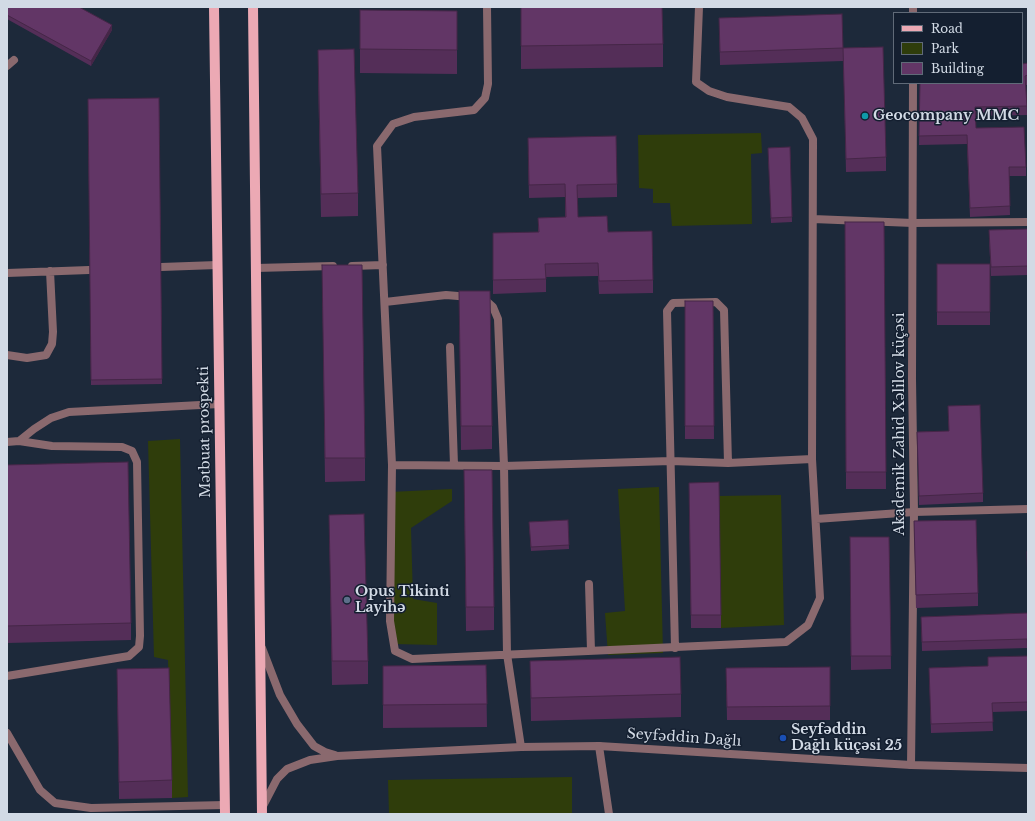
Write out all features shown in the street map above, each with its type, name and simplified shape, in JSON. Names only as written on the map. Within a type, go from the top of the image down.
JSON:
[{"type":"main road","name":"Mətbuat prospekti","points":[[214,7],[225,810]]},
{"type":"main road","points":[[253,7],[262,810]]},
{"type":"street","points":[[487,7],[488,84],[485,98],[474,110],[414,117],[393,124],[377,146],[392,465],[390,621],[395,651],[412,659],[786,642],[808,625],[820,598],[812,459],[813,139],[802,118],[789,107],[728,97],[709,90],[696,82],[699,7]]},
{"type":"street","points":[[7,66],[14,60]]},
{"type":"street","name":"Akademik Zahid Xəlilov küçəsi","points":[[911,765],[914,512],[913,84]]},
{"type":"street","points":[[813,219],[913,223],[1028,222]]},
{"type":"street","points":[[161,267],[217,265]]},
{"type":"street","points":[[256,268],[383,265]]},
{"type":"street","points":[[7,272],[89,270]]},
{"type":"street","points":[[7,355],[27,358],[46,355],[52,344],[53,332],[50,271]]},
{"type":"street","points":[[385,302],[446,295],[482,298],[493,307],[498,319],[504,466],[507,654],[522,747]]},
{"type":"street","points":[[675,648],[667,311],[673,303],[716,302],[724,310],[728,463]]},
{"type":"street","points":[[450,347],[454,465]]},
{"type":"street","points":[[19,442],[34,429],[51,418],[69,412],[219,404]]},
{"type":"street","points":[[7,442],[52,446],[122,447],[132,451],[137,462],[140,636],[139,647],[129,656],[7,676]]},
{"type":"street","points":[[392,465],[504,466],[671,461],[728,463],[812,459]]},
{"type":"street","points":[[816,519],[914,512],[1028,509]]},
{"type":"street","points":[[589,584],[591,651]]},
{"type":"street","points":[[260,642],[280,695],[296,724],[314,746],[325,752],[338,756]]},
{"type":"street","points":[[7,733],[40,790],[55,803],[91,808],[225,810]]},
{"type":"street","points":[[599,746],[609,814]]},
{"type":"street","name":"Seyfəddin Dağlı","points":[[262,810],[276,779],[287,769],[310,760],[338,756],[522,747],[599,746],[911,765],[1028,768]]},
{"type":"green space","points":[[761,133],[762,153],[751,154],[752,224],[672,226],[670,203],[653,203],[653,189],[639,188],[638,135]]},
{"type":"green space","points":[[180,439],[188,797],[172,798],[168,660],[154,657],[148,441]]},
{"type":"green space","points":[[659,487],[663,653],[608,655],[605,613],[625,611],[618,489]]},
{"type":"green space","points":[[452,489],[452,501],[411,528],[413,599],[437,603],[437,645],[393,644],[390,492]]},
{"type":"green space","points":[[781,495],[784,625],[721,628],[719,496]]},
{"type":"green space","points":[[572,777],[572,814],[389,814],[388,780]]},
{"type":"building","points":[[7,7],[79,7],[112,25],[91,61],[7,15]]},
{"type":"building","points":[[521,7],[662,7],[663,44],[521,46]]},
{"type":"building","points":[[360,10],[457,11],[457,50],[360,49]]},
{"type":"building","points":[[842,14],[843,48],[720,52],[719,18]]},
{"type":"building","name":"Geocompany MMC","points":[[883,47],[886,157],[846,159],[843,48]]},
{"type":"building","points":[[354,49],[358,193],[321,194],[318,50]]},
{"type":"building","points":[[1028,63],[1028,75],[1025,76],[1027,106],[975,107],[976,128],[1024,127],[1026,167],[1009,167],[1010,206],[970,208],[967,135],[919,136],[920,84],[1023,84],[1023,64]]},
{"type":"building","points":[[159,98],[162,379],[91,380],[88,99]]},
{"type":"building","points":[[616,136],[617,184],[577,185],[578,217],[607,216],[608,232],[652,231],[653,280],[599,281],[598,263],[545,264],[546,279],[493,280],[493,233],[539,232],[538,218],[566,217],[565,184],[529,185],[528,138]]},
{"type":"building","points":[[790,147],[792,217],[771,218],[768,148]]},
{"type":"building","points":[[845,222],[884,222],[886,472],[846,472]]},
{"type":"building","points":[[1028,229],[1028,266],[991,267],[989,230]]},
{"type":"building","points":[[937,264],[990,264],[990,312],[937,312]]},
{"type":"building","points":[[322,265],[362,265],[365,458],[325,458]]},
{"type":"building","points":[[459,291],[490,291],[492,426],[461,426]]},
{"type":"building","points":[[685,301],[713,301],[714,426],[685,426]]},
{"type":"building","points":[[980,405],[983,493],[919,496],[917,432],[949,431],[948,406]]},
{"type":"building","points":[[128,462],[131,623],[7,626],[7,465]]},
{"type":"building","points":[[464,470],[492,470],[494,607],[466,607]]},
{"type":"building","points":[[719,482],[721,615],[691,615],[689,483]]},
{"type":"building","points":[[364,514],[368,661],[332,661],[329,515]]},
{"type":"building","points":[[568,520],[569,545],[531,547],[529,522]]},
{"type":"building","points":[[976,520],[978,593],[916,595],[914,521]]},
{"type":"building","points":[[850,537],[889,537],[891,656],[851,656]]},
{"type":"building","points":[[1027,552],[1028,552],[1028,586]]},
{"type":"building","points":[[1028,613],[1028,655],[1027,639],[922,642],[921,617]]},
{"type":"building","points":[[1028,656],[1028,702],[992,703],[993,722],[931,724],[929,668],[988,666],[988,657]]},
{"type":"building","points":[[680,657],[681,694],[531,698],[530,661]]},
{"type":"building","points":[[486,665],[487,704],[383,705],[383,666]]},
{"type":"building","points":[[830,667],[830,706],[727,707],[726,668]]},
{"type":"building","points":[[169,668],[172,780],[119,782],[117,669]]},
{"type":"place","name":"Geocompany MMC","points":[[865,116]]},
{"type":"place","name":"Opus Tikinti Layihə","points":[[347,600]]},
{"type":"place","name":"Seyfəddin Dağlı küçəsi 25","points":[[783,738]]}]
